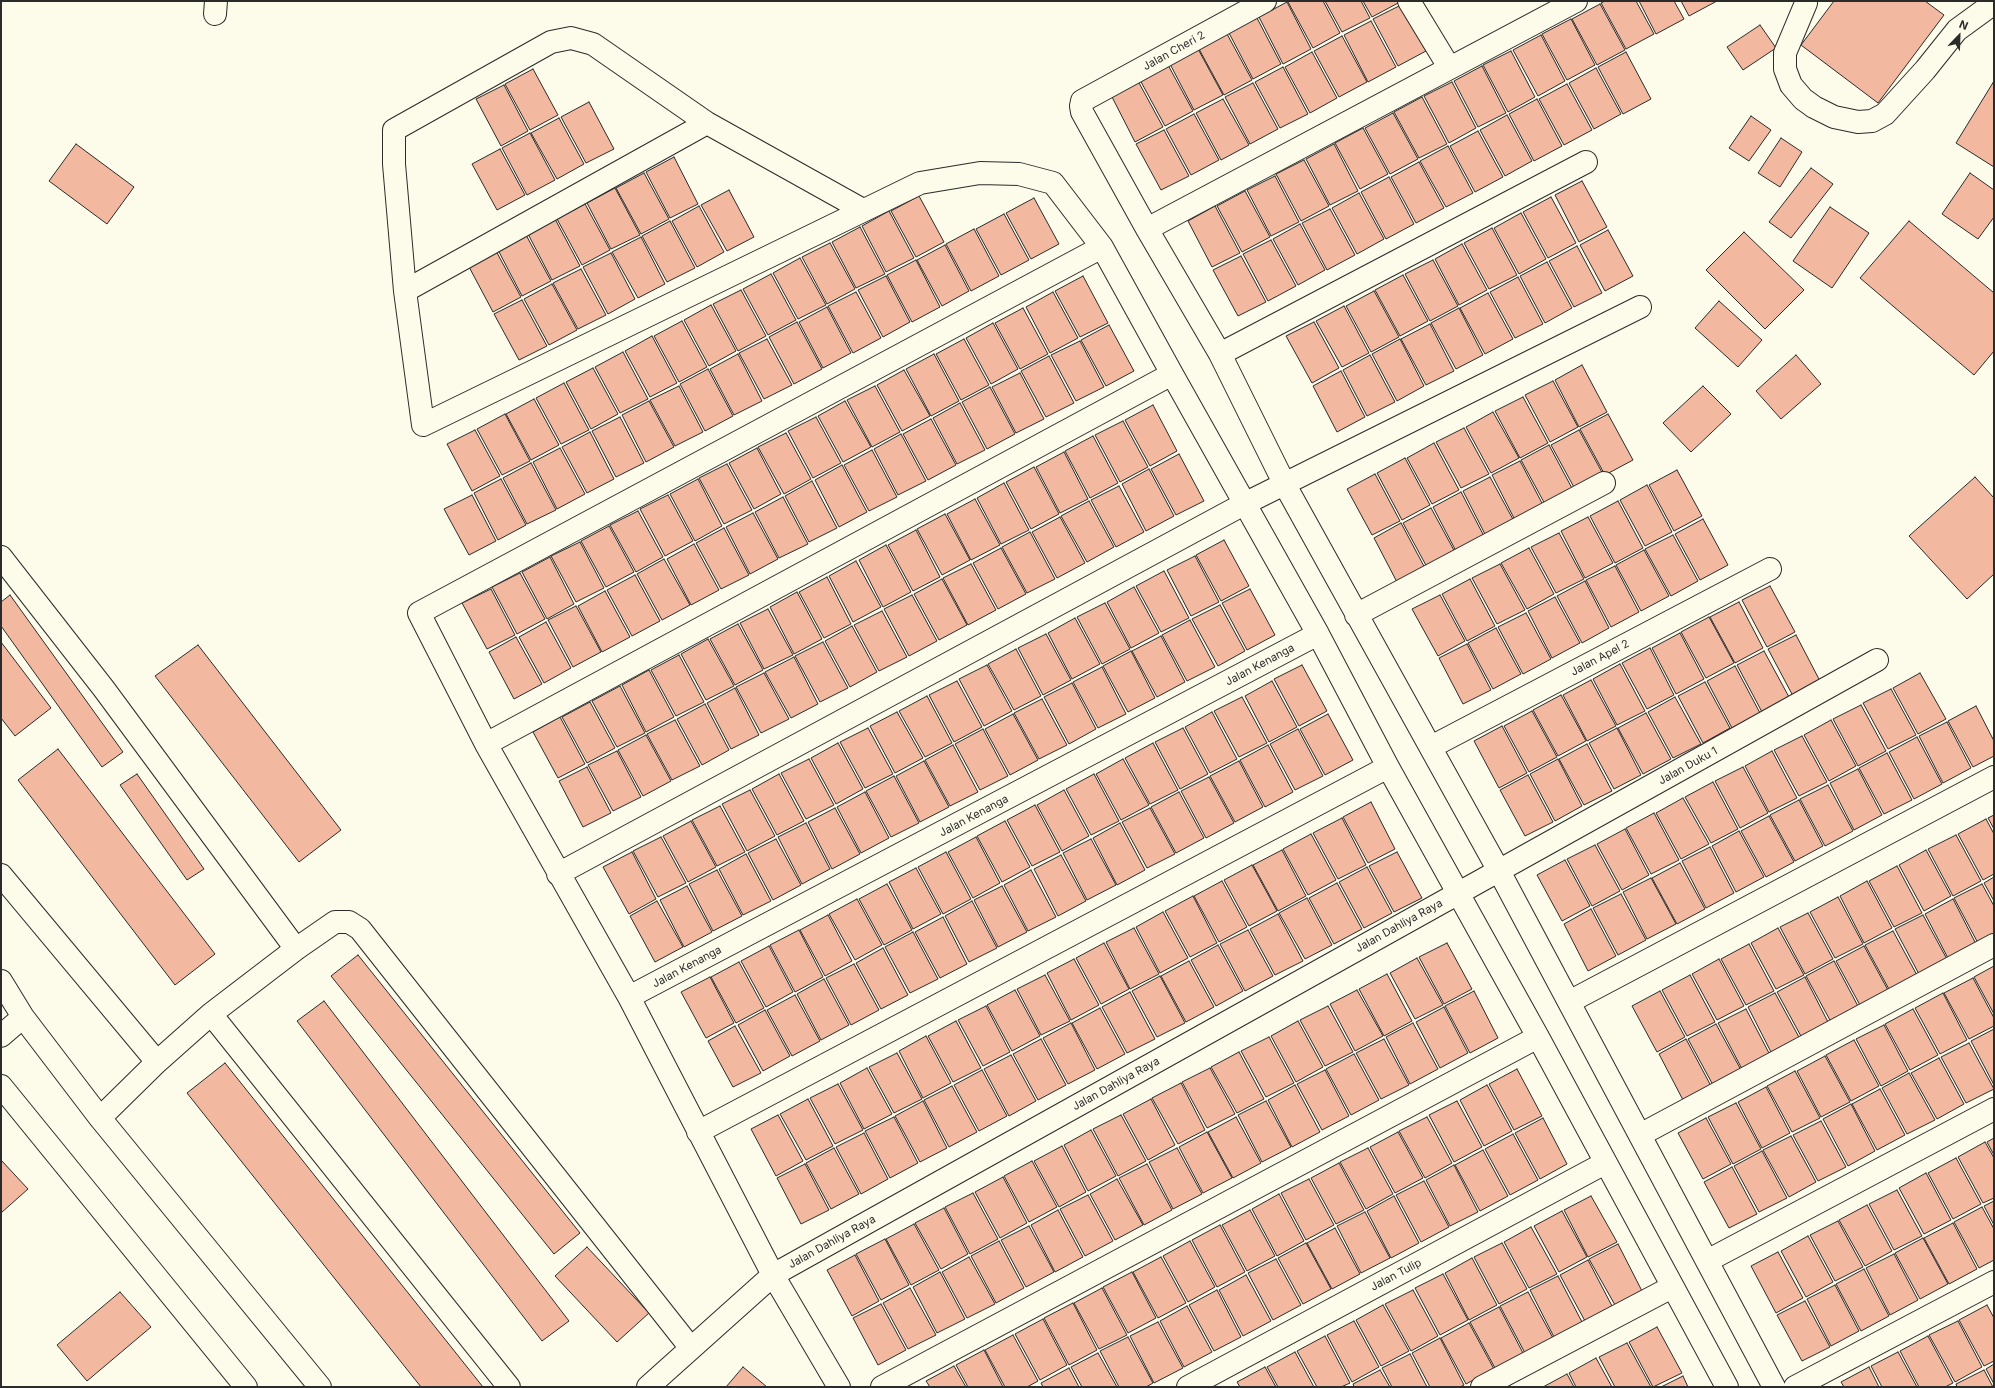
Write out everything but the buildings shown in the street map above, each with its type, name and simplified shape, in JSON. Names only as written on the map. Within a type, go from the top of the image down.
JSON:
[{"type":"street","name":"Jalan Cheri 2","points":[[1147,229],[1082,112],[1082,101],[1265,1]]},
{"type":"street","points":[[1409,1],[1449,67]]},
{"type":"street","points":[[1576,1],[1449,67],[1147,229],[1220,354],[1285,485],[1499,871],[1774,1387]]},
{"type":"street","points":[[1806,3],[1785,54],[1785,69],[1790,85],[1803,99],[1814,107],[1834,117],[1858,122],[1872,121],[1885,114],[1925,70],[1957,30],[1994,3]]},
{"type":"street","points":[[863,210],[707,123],[593,44],[571,38],[551,42],[394,130],[394,164],[405,290],[423,425],[920,183],[980,173],[1019,174],[1053,183],[1102,247],[1244,504],[1318,634],[1388,767],[1538,1037],[1727,1387]]},
{"type":"street","points":[[405,290],[707,123]]},
{"type":"street","points":[[1220,354],[1586,162]]},
{"type":"street","points":[[839,1387],[773,1275],[629,998],[486,744],[419,613],[1102,247]]},
{"type":"street","points":[[558,874],[1244,504],[1285,485],[1640,307]]},
{"type":"street","points":[[486,744],[1172,374]]},
{"type":"street","points":[[1356,614],[1604,483]]},
{"type":"street","points":[[1,557],[104,689],[296,948]]},
{"type":"street","name":"Jalan Apel 2","points":[[1431,746],[1770,569]]},
{"type":"street","name":"Jalan Kenanga","points":[[629,998],[1318,634]]},
{"type":"street","name":"Jalan Duku 1","points":[[1458,893],[1877,660]]},
{"type":"street","points":[[698,1132],[1388,767]]},
{"type":"street","points":[[1569,1002],[1994,777]]},
{"type":"street","points":[[1,875],[157,1062]]},
{"type":"street","name":"Jalan Dahliya Raya","points":[[648,1387],[690,1347],[773,1275],[1458,893]]},
{"type":"street","points":[[100,1118],[157,1062],[212,1014],[296,948],[335,922],[349,922],[360,929],[690,1347]]},
{"type":"street","points":[[1640,1135],[1994,945]]},
{"type":"street","points":[[1,981],[23,1017],[100,1118],[320,1387]]},
{"type":"street","points":[[212,1014],[509,1387]]},
{"type":"street","points":[[1,1036],[23,1017]]},
{"type":"street","points":[[882,1387],[1538,1037]]},
{"type":"street","points":[[1,1086],[246,1387]]},
{"type":"street","points":[[1707,1261],[1994,1109]]},
{"type":"street","name":"Jalan Tulip","points":[[1188,1387],[1605,1163]]},
{"type":"street","points":[[1795,1387],[1994,1282]]},
{"type":"street","points":[[1482,1387],[1672,1287]]}]
